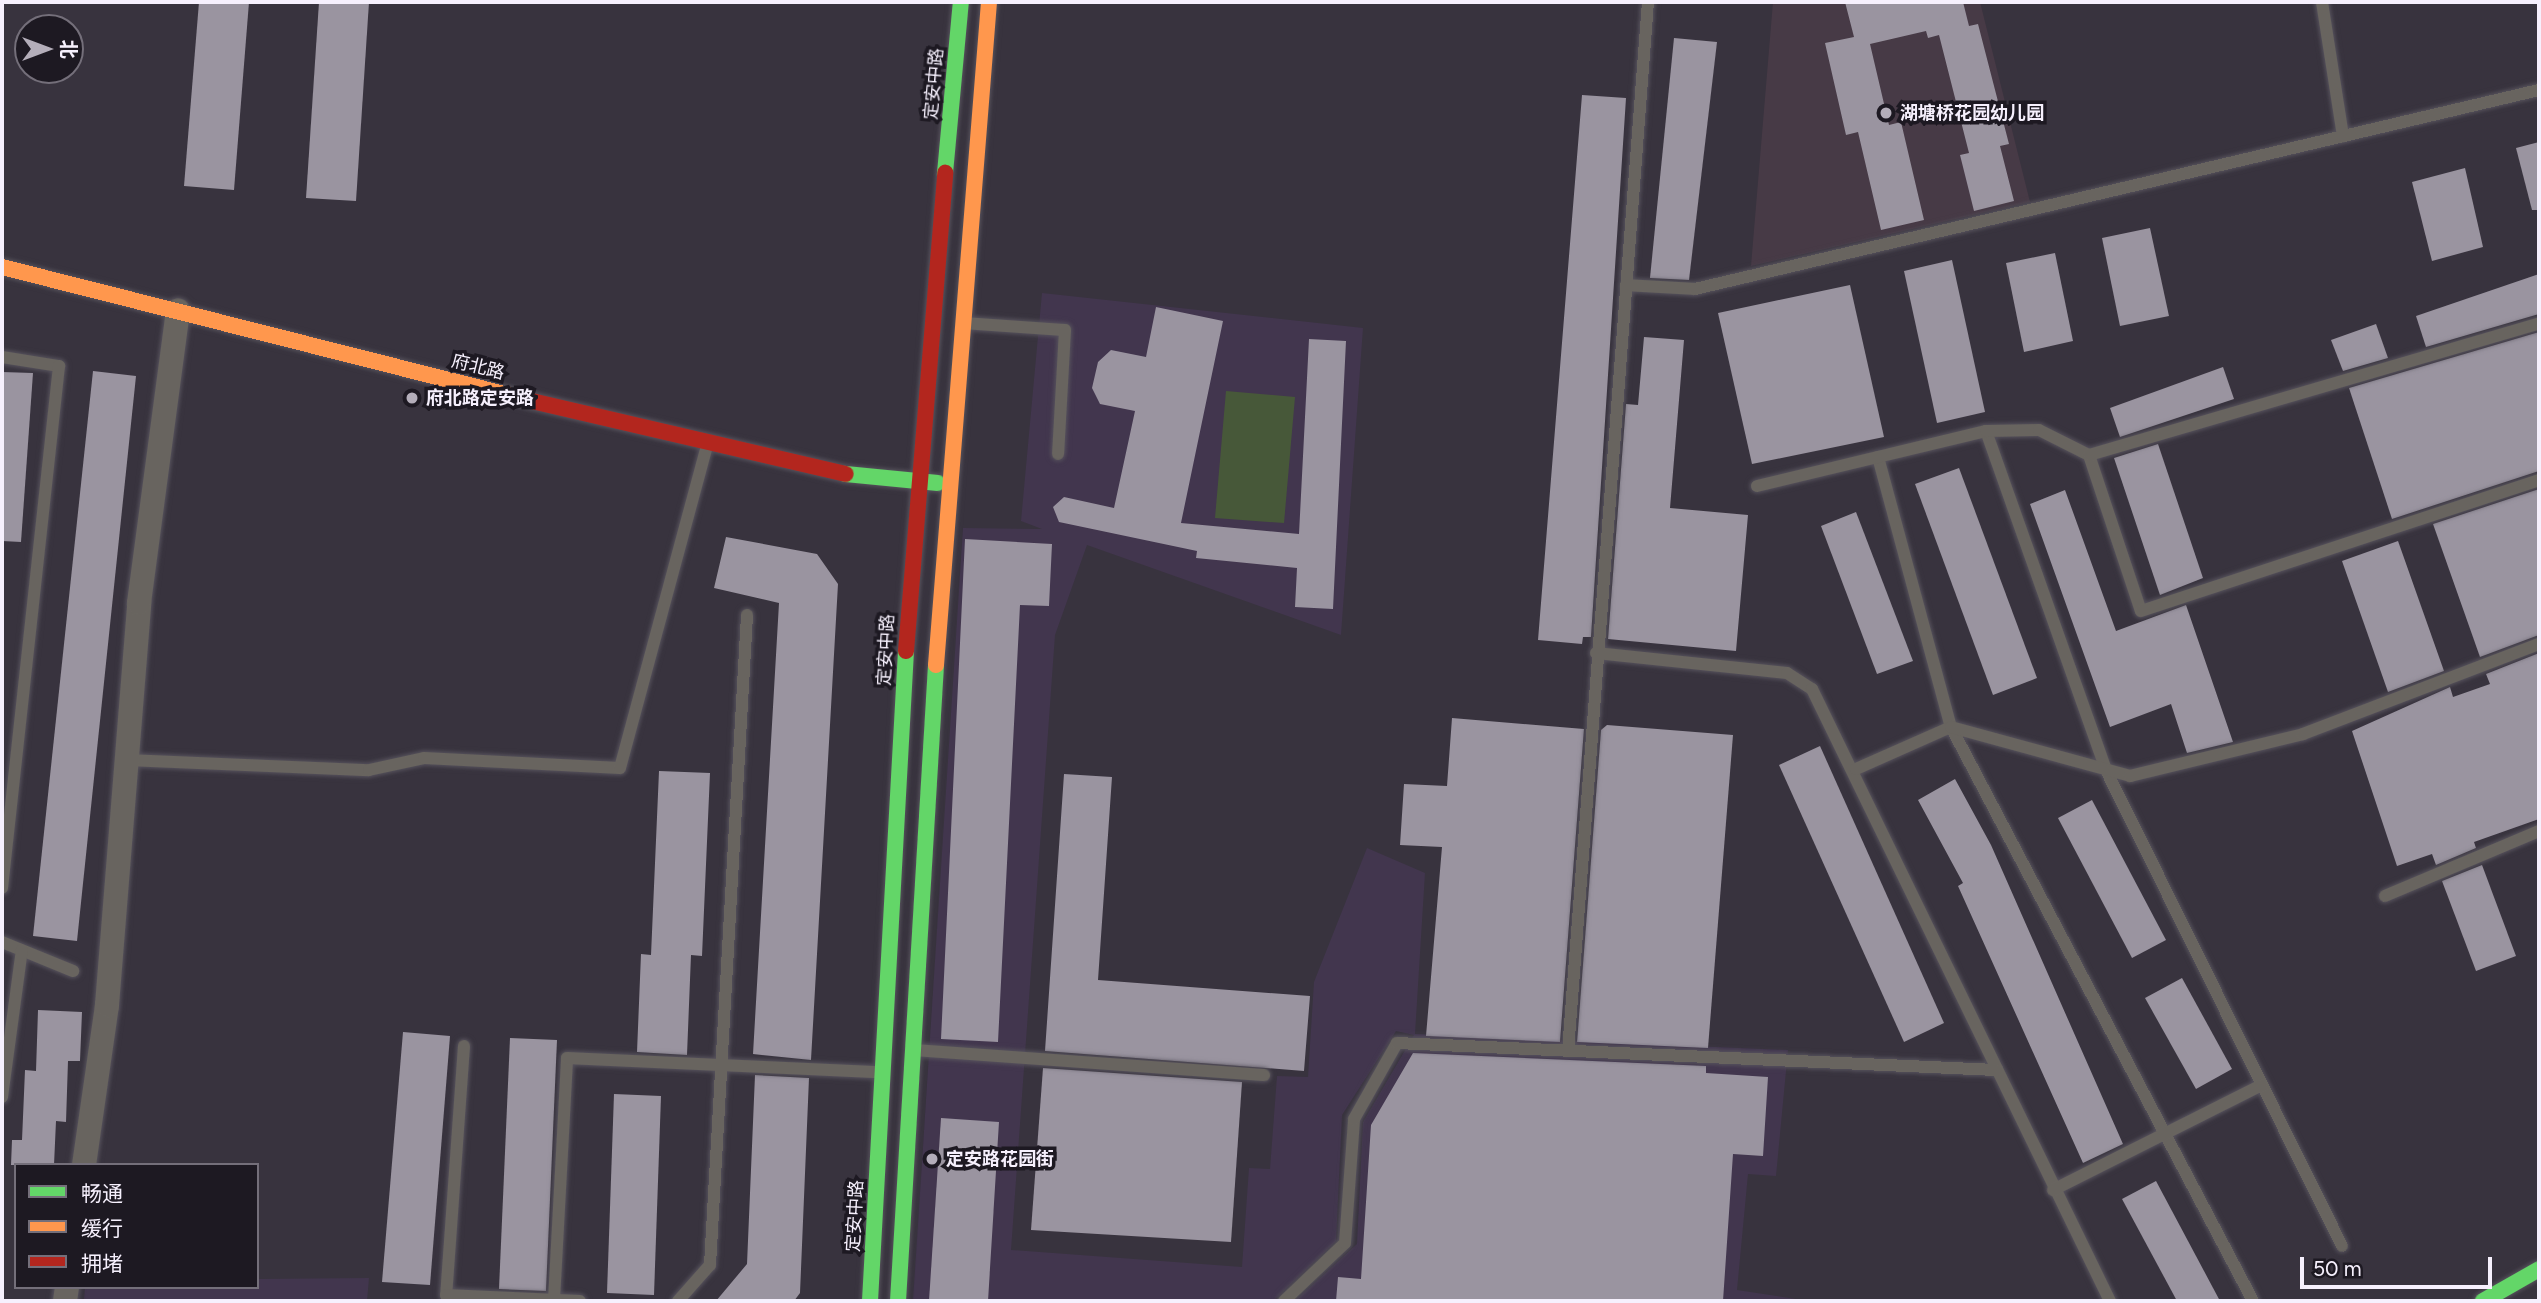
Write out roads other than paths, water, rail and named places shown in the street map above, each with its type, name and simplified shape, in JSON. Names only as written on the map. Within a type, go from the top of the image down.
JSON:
[{"type":"main road","name":"定安中路","points":[[870,1301],[918,481],[961,2]]},
{"type":"main road","points":[[898,1301],[948,485],[989,2]]},
{"type":"main road","name":"府北路","points":[[2,267],[707,445],[829,472],[948,485]]},
{"type":"main road","points":[[2483,1301],[2539,1269]]},
{"type":"street","points":[[85,1163],[107,1005],[139,603],[178,311]]},
{"type":"lane","points":[[1568,1051],[1596,653],[1648,2]]},
{"type":"lane","points":[[2322,2],[2343,136]]},
{"type":"lane","points":[[1626,285],[1695,289],[2539,90]]},
{"type":"lane","points":[[962,323],[1065,330],[1058,454]]},
{"type":"lane","points":[[1757,486],[1986,431],[2039,430],[2089,455],[2539,323]]},
{"type":"lane","points":[[2,357],[59,366],[2,888]]},
{"type":"lane","points":[[1986,431],[2106,770],[2342,1246]]},
{"type":"lane","points":[[127,760],[369,770],[424,758],[620,768],[707,445]]},
{"type":"lane","points":[[2089,455],[2141,611],[2539,480]]},
{"type":"lane","points":[[1878,457],[1951,727],[2253,1301]]},
{"type":"lane","points":[[678,1301],[710,1265],[747,615]]},
{"type":"lane","points":[[1856,769],[1951,727],[2130,776],[2303,734],[2539,644]]},
{"type":"lane","points":[[1596,653],[1787,673],[1812,689],[1856,769],[2053,1190],[2110,1301]]},
{"type":"lane","points":[[2385,896],[2539,831]]},
{"type":"lane","points":[[2,942],[73,971]]},
{"type":"lane","points":[[2,1097],[22,950]]},
{"type":"lane","points":[[1284,1301],[1345,1243],[1354,1119],[1397,1043],[1997,1070]]},
{"type":"lane","points":[[464,1046],[446,1295],[580,1301]]},
{"type":"lane","points":[[913,1050],[1264,1075]]},
{"type":"lane","points":[[554,1300],[567,1058],[883,1072]]},
{"type":"lane","points":[[2053,1190],[2262,1085]]},
{"type":"place","name":"湖塘桥花园幼儿园","points":[[1886,113]]},
{"type":"place","name":"府北路定安路","points":[[412,398]]},
{"type":"place","name":"定安路花园街","points":[[932,1159]]}]
